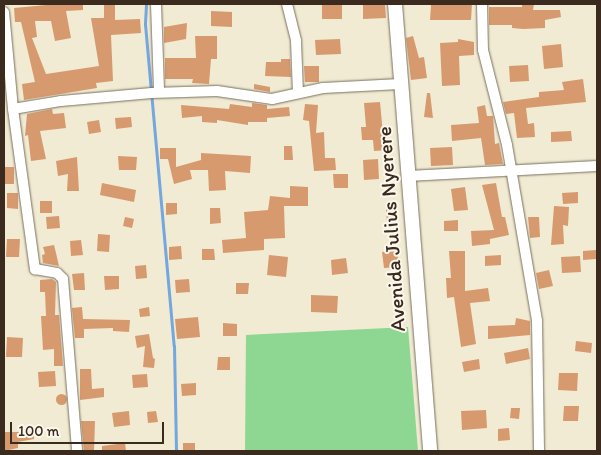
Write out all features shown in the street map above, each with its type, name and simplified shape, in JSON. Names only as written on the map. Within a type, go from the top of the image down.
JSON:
[{"type":"street","points":[[156,4],[159,92]]},
{"type":"street","points":[[287,4],[296,41],[298,92]]},
{"type":"street","name":"Avenida Julius Nyerere","points":[[396,4],[400,84],[430,451]]},
{"type":"street","points":[[482,4],[483,50],[501,114],[537,321],[539,451]]},
{"type":"street","points":[[4,12],[8,95],[13,109],[35,269],[58,273],[63,279],[77,451]]},
{"type":"street","points":[[13,109],[61,101],[159,92],[217,91],[272,99],[298,92],[400,84]]},
{"type":"street","points":[[408,176],[597,166]]},
{"type":"green space","points":[[408,327],[418,451],[245,451],[246,335]]},
{"type":"building","points":[[57,4],[83,4],[83,10],[66,11],[71,38],[55,41],[51,21],[35,21],[37,37],[32,38],[46,74],[99,66],[91,18],[104,18],[104,4],[115,4],[115,20],[140,19],[141,33],[111,35],[113,81],[96,83],[97,88],[24,100],[22,84],[35,82],[21,22],[15,22],[14,8]]},
{"type":"building","points":[[363,4],[385,4],[386,18],[363,19]]},
{"type":"building","points":[[472,4],[471,20],[430,20],[431,5]]},
{"type":"building","points":[[522,4],[534,4],[533,10],[560,10],[561,17],[545,20],[545,28],[523,29],[512,28],[512,25],[489,25],[489,7],[522,7]]},
{"type":"building","points":[[322,5],[342,5],[342,19],[322,19]]},
{"type":"building","points":[[211,11],[232,12],[232,27],[211,26]]},
{"type":"building","points":[[187,23],[186,39],[164,43],[164,27]]},
{"type":"building","points":[[195,36],[217,36],[217,59],[211,59],[209,84],[192,83],[193,79],[165,79],[165,58],[196,58]]},
{"type":"building","points":[[413,36],[419,58],[424,57],[427,78],[411,80],[406,38]]},
{"type":"building","points":[[340,39],[341,54],[316,55],[315,40]]},
{"type":"building","points":[[458,39],[474,42],[474,55],[459,56],[460,85],[442,86],[440,43],[458,42]]},
{"type":"building","points":[[561,44],[563,67],[544,69],[542,46]]},
{"type":"building","points":[[281,59],[290,59],[291,77],[265,76],[266,62],[281,62]]},
{"type":"building","points":[[528,65],[529,81],[510,82],[509,66]]},
{"type":"building","points":[[304,66],[319,66],[319,82],[305,82]]},
{"type":"building","points":[[583,79],[586,102],[526,108],[528,124],[534,123],[535,137],[517,138],[514,113],[506,114],[503,102],[539,97],[539,92],[564,90],[562,82]]},
{"type":"building","points":[[254,84],[270,87],[270,92],[254,89]]},
{"type":"building","points":[[427,93],[430,93],[433,118],[424,117]]},
{"type":"building","points":[[380,102],[383,134],[387,134],[388,150],[374,151],[373,140],[362,140],[361,127],[366,127],[364,103]]},
{"type":"building","points":[[252,103],[267,105],[267,109],[289,107],[290,116],[267,118],[267,122],[248,122],[248,125],[217,120],[217,123],[202,122],[202,116],[182,118],[181,105],[229,109],[230,104],[252,107]]},
{"type":"building","points":[[305,104],[318,105],[316,133],[324,132],[325,158],[335,158],[336,170],[314,171],[309,121],[303,120]]},
{"type":"building","points":[[485,105],[487,116],[493,116],[495,144],[499,143],[503,164],[485,165],[481,138],[452,141],[451,125],[479,123],[477,107]]},
{"type":"building","points":[[52,109],[53,114],[64,113],[66,128],[40,131],[46,159],[31,161],[28,135],[25,136],[27,114]]},
{"type":"building","points":[[131,117],[132,127],[116,129],[115,118]]},
{"type":"building","points":[[99,120],[101,132],[89,134],[87,122]]},
{"type":"building","points":[[571,131],[572,141],[551,142],[551,132]]},
{"type":"building","points":[[284,146],[292,146],[293,160],[284,160]]},
{"type":"building","points":[[452,147],[453,165],[431,166],[430,148]]},
{"type":"building","points":[[160,148],[176,148],[176,167],[201,160],[201,153],[251,156],[250,173],[225,171],[226,190],[209,191],[208,170],[190,170],[192,179],[174,184],[168,159],[160,159]]},
{"type":"building","points":[[118,156],[137,157],[136,170],[119,170]]},
{"type":"building","points":[[77,157],[79,191],[67,191],[68,174],[58,176],[56,161]]},
{"type":"building","points":[[378,159],[379,179],[364,180],[363,160]]},
{"type":"building","points":[[4,167],[14,167],[14,184],[4,184]]},
{"type":"building","points":[[333,174],[348,174],[348,188],[334,188]]},
{"type":"building","points":[[102,183],[136,190],[134,202],[100,195]]},
{"type":"building","points":[[496,183],[502,217],[505,217],[509,235],[490,239],[490,244],[472,246],[471,231],[494,230],[482,185]]},
{"type":"building","points":[[290,186],[308,187],[308,206],[284,206],[285,238],[264,239],[264,250],[223,253],[222,240],[246,238],[244,212],[268,210],[270,196],[290,198]]},
{"type":"building","points":[[465,187],[468,210],[454,211],[451,189]]},
{"type":"building","points":[[578,192],[578,203],[563,204],[562,193]]},
{"type":"building","points":[[7,193],[18,193],[18,209],[7,208]]},
{"type":"building","points":[[40,201],[52,201],[52,213],[40,213]]},
{"type":"building","points":[[166,203],[177,203],[177,214],[166,215]]},
{"type":"building","points":[[554,206],[569,207],[568,226],[563,225],[564,244],[551,245]]},
{"type":"building","points":[[210,208],[220,208],[221,223],[210,224]]},
{"type":"building","points":[[394,208],[395,222],[387,223],[386,209]]},
{"type":"building","points":[[59,216],[60,228],[47,229],[46,217]]},
{"type":"building","points":[[125,217],[134,219],[132,228],[123,226]]},
{"type":"building","points":[[528,217],[539,217],[540,237],[530,238]]},
{"type":"building","points":[[458,220],[458,231],[444,231],[444,221]]},
{"type":"building","points":[[98,234],[110,235],[109,252],[97,251]]},
{"type":"building","points":[[7,239],[20,239],[19,257],[6,257]]},
{"type":"building","points":[[81,240],[83,255],[71,256],[70,241]]},
{"type":"building","points":[[54,245],[59,266],[43,263],[42,255],[45,254],[43,247]]},
{"type":"building","points":[[181,246],[182,259],[169,260],[169,247]]},
{"type":"building","points":[[202,249],[214,249],[215,260],[202,260]]},
{"type":"building","points":[[596,250],[596,259],[583,260],[583,251]]},
{"type":"building","points":[[397,251],[399,267],[384,268],[382,252]]},
{"type":"building","points":[[449,251],[465,251],[465,291],[488,288],[490,301],[470,303],[476,344],[461,347],[454,297],[447,298],[446,278],[451,278]]},
{"type":"building","points":[[269,255],[288,257],[286,277],[267,275]]},
{"type":"building","points":[[501,255],[501,265],[485,266],[485,256]]},
{"type":"building","points":[[580,256],[581,272],[562,273],[561,257]]},
{"type":"building","points":[[346,258],[348,273],[332,275],[331,260]]},
{"type":"building","points":[[146,265],[147,278],[136,279],[135,266]]},
{"type":"building","points":[[549,270],[553,286],[539,289],[536,273]]},
{"type":"building","points":[[84,273],[85,290],[74,290],[72,274]]},
{"type":"building","points":[[104,276],[119,276],[119,289],[105,290]]},
{"type":"building","points":[[52,279],[56,282],[55,315],[59,315],[63,366],[54,366],[54,349],[43,350],[41,316],[46,316],[45,292],[40,292],[40,280]]},
{"type":"building","points":[[189,279],[190,292],[176,293],[175,280]]},
{"type":"building","points":[[236,283],[249,283],[248,294],[236,294]]},
{"type":"building","points":[[311,295],[338,296],[337,313],[311,312]]},
{"type":"building","points":[[82,307],[83,319],[130,320],[129,332],[113,331],[113,328],[84,329],[84,338],[75,338],[72,308]]},
{"type":"building","points":[[149,307],[150,316],[140,317],[139,309]]},
{"type":"building","points":[[198,317],[200,337],[177,339],[175,319]]},
{"type":"building","points":[[516,318],[530,321],[530,335],[488,339],[488,326],[515,325]]},
{"type":"building","points":[[223,323],[237,324],[237,336],[223,336]]},
{"type":"building","points":[[149,334],[153,358],[155,359],[154,368],[143,367],[145,346],[137,348],[135,336]]},
{"type":"building","points":[[7,337],[23,338],[22,357],[6,357]]},
{"type":"building","points":[[576,341],[592,343],[591,353],[575,351]]},
{"type":"building","points":[[528,348],[530,359],[506,364],[504,353]]},
{"type":"building","points":[[218,357],[230,357],[230,370],[217,370]]},
{"type":"building","points":[[479,359],[480,369],[464,372],[462,362]]},
{"type":"building","points":[[80,369],[91,369],[92,389],[104,388],[104,397],[80,400]]},
{"type":"building","points":[[55,371],[56,386],[39,387],[38,372]]},
{"type":"building","points":[[559,373],[578,373],[577,391],[558,390]]},
{"type":"building","points":[[147,374],[148,387],[133,388],[132,375]]},
{"type":"building","points":[[196,383],[196,395],[182,396],[181,384]]},
{"type":"building","points":[[61,393],[67,399],[61,405],[55,399]]},
{"type":"building","points":[[564,406],[579,406],[578,421],[563,421]]},
{"type":"building","points":[[511,408],[520,408],[519,419],[510,418]]},
{"type":"building","points":[[486,410],[487,428],[462,430],[461,411]]},
{"type":"building","points":[[129,411],[130,425],[114,427],[112,413]]},
{"type":"building","points":[[156,411],[158,422],[148,423],[147,412]]},
{"type":"building","points":[[81,421],[95,421],[94,451],[84,451]]},
{"type":"building","points":[[509,428],[510,440],[498,441],[498,429]]},
{"type":"building","points":[[4,432],[34,432],[34,439],[18,442],[18,448],[4,451]]},
{"type":"building","points":[[125,443],[126,451],[102,451],[102,446]]},
{"type":"building","points":[[183,443],[195,443],[195,451],[183,451]]},
{"type":"waterway","points":[[146,4],[145,24],[174,346],[176,451]]}]
